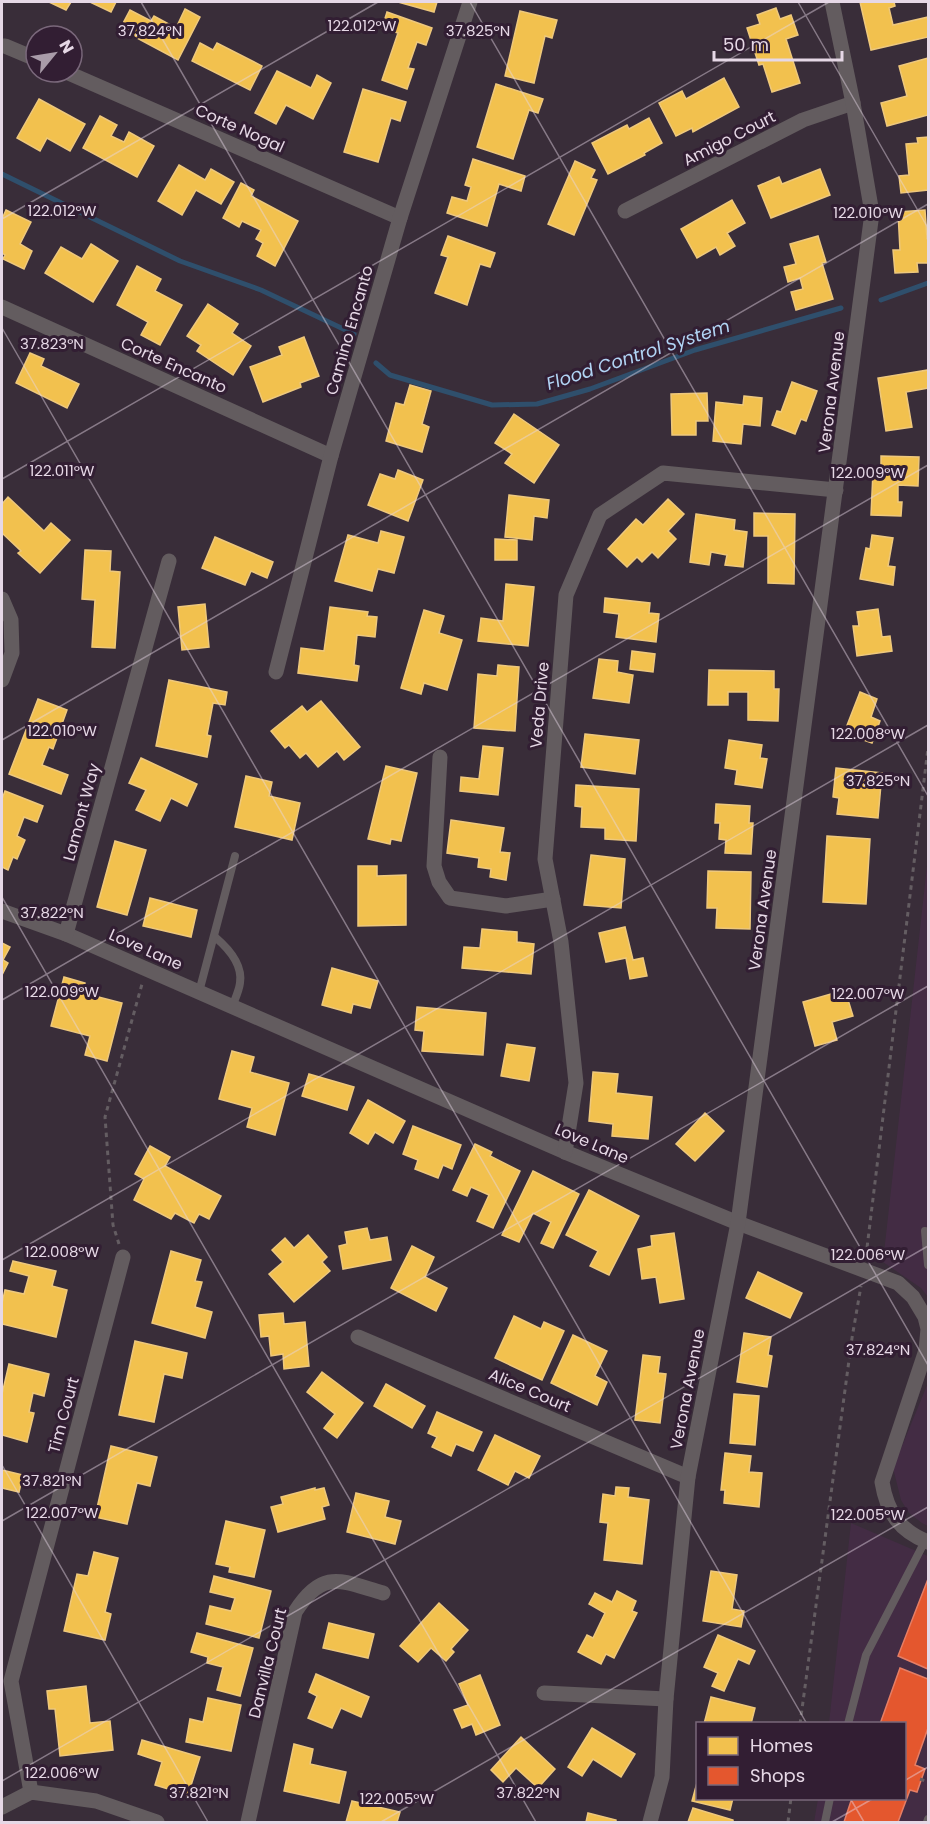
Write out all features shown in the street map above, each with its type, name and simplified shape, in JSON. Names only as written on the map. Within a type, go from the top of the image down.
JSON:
[{"type":"street","name":"Camino Encanto","points":[[276,672],[331,456],[400,218],[470,2]]},
{"type":"street","name":"Verona Avenue","points":[[650,1822],[662,1777],[666,1699],[688,1477],[738,1223],[872,213],[853,103],[832,2]]},
{"type":"street","points":[[2,46],[24,54]]},
{"type":"street","name":"Corte Nogal","points":[[84,80],[400,218]]},
{"type":"street","name":"Amigo Court","points":[[625,211],[803,120],[853,103]]},
{"type":"street","name":"Corte Encanto","points":[[2,307],[331,456]]},
{"type":"street","name":"Veda Drive","points":[[565,1152],[576,1083],[561,942],[545,859],[566,595],[600,515],[663,473],[837,490]]},
{"type":"street","name":"Lamont Way","points":[[66,934],[169,561]]},
{"type":"street","points":[[2,599],[11,620],[12,653],[2,680]]},
{"type":"street","points":[[440,757],[434,866],[439,882],[450,898],[506,906],[553,899]]},
{"type":"street","name":"Love Lane","points":[[2,911],[66,934],[565,1152],[738,1223],[898,1283],[921,1307],[928,1329],[926,1350],[882,1482],[884,1497],[896,1519],[908,1533],[927,1542]]},
{"type":"street","name":"Tim Court","points":[[31,1792],[11,1681],[123,1257]]},
{"type":"street","name":"Alice Court","points":[[358,1337],[688,1477]]},
{"type":"street","name":"Danvilla Court","points":[[248,1822],[295,1612],[309,1594],[327,1581],[342,1581],[383,1593]]},
{"type":"street","points":[[544,1693],[666,1699]]},
{"type":"street","points":[[2,1807],[31,1792],[96,1801],[157,1822]]},
{"type":"lane","points":[[200,992],[235,856]]},
{"type":"lane","points":[[214,937],[228,948],[237,964],[241,982],[232,1006]]},
{"type":"lane","points":[[925,1231],[928,1265]]},
{"type":"lane","points":[[849,1722],[866,1655],[912,1565],[927,1542]]},
{"type":"lane","points":[[825,1822],[830,1800]]},
{"type":"path","points":[[800,1722],[852,1338],[864,1270],[928,748]]},
{"type":"path","points":[[123,1257],[113,1225],[105,1118],[146,969]]},
{"type":"path","points":[[920,1779],[928,1782]]},
{"type":"path","points":[[788,1822],[791,1800]]},
{"type":"shaded area","points":[[928,857],[928,1297],[921,1288],[883,1262]]},
{"type":"shaded area","points":[[928,1383],[928,1526],[909,1513],[901,1500],[893,1468]]},
{"type":"shaded area","points":[[851,1523],[928,1556],[928,1822],[814,1822],[818,1800],[906,1800],[906,1722],[829,1722]]},
{"type":"building: Homes","points":[[49,2],[71,2],[66,10]]},
{"type":"building: Homes","points":[[90,2],[116,2],[111,12]]},
{"type":"building: Homes","points":[[398,2],[437,2],[434,12]]},
{"type":"building: Homes","points":[[860,2],[894,2],[895,6],[889,8],[893,25],[928,17],[928,37],[871,50]]},
{"type":"building: Homes","points":[[776,8],[780,19],[791,15],[798,35],[786,39],[800,83],[772,92],[763,64],[759,65],[747,28],[760,24],[757,15]]},
{"type":"building: Homes","points":[[185,9],[200,17],[178,60],[120,29],[130,10],[151,21],[154,16],[176,28]]},
{"type":"building: Homes","points":[[520,11],[557,20],[552,38],[545,36],[534,83],[505,76]]},
{"type":"building: Homes","points":[[387,12],[432,28],[426,45],[417,42],[408,68],[414,69],[407,89],[382,80],[398,33],[382,28]]},
{"type":"building: Homes","points":[[200,43],[213,50],[217,43],[262,66],[250,90],[192,61]]},
{"type":"building: Homes","points":[[928,58],[928,115],[887,126],[881,103],[907,96],[899,66]]},
{"type":"building: Homes","points":[[277,71],[311,88],[317,75],[331,83],[313,119],[286,105],[276,124],[255,113]]},
{"type":"building: Homes","points":[[724,78],[739,107],[693,132],[692,128],[676,136],[659,103],[682,91],[686,99]]},
{"type":"building: Homes","points":[[496,84],[543,99],[538,113],[529,110],[513,159],[477,147]]},
{"type":"building: Homes","points":[[363,89],[406,102],[400,121],[391,118],[378,162],[344,152]]},
{"type":"building: Homes","points":[[39,99],[85,124],[70,151],[47,138],[40,151],[17,138]]},
{"type":"building: Homes","points":[[100,116],[117,125],[111,136],[124,142],[129,132],[154,146],[137,177],[83,148]]},
{"type":"building: Homes","points":[[649,118],[662,143],[644,153],[645,155],[608,174],[592,143],[627,125],[629,129]]},
{"type":"building: Homes","points":[[928,137],[928,190],[901,193],[899,176],[909,175],[906,144],[918,143],[917,138]]},
{"type":"building: Homes","points":[[473,159],[525,176],[521,191],[499,184],[487,226],[447,213],[452,197],[467,201],[471,187],[465,185]]},
{"type":"building: Homes","points":[[575,161],[595,170],[591,178],[597,180],[574,235],[548,224]]},
{"type":"building: Homes","points":[[179,165],[205,180],[211,169],[234,182],[221,204],[196,190],[182,215],[158,201]]},
{"type":"building: Homes","points":[[820,169],[830,195],[771,218],[758,186],[779,177],[782,184]]},
{"type":"building: Homes","points":[[241,183],[254,190],[251,196],[298,221],[275,266],[257,256],[263,243],[256,239],[261,230],[242,221],[239,227],[223,218]]},
{"type":"building: Homes","points":[[732,200],[745,223],[727,233],[735,246],[720,255],[716,247],[697,258],[681,229]]},
{"type":"building: Homes","points":[[6,210],[31,222],[20,244],[32,251],[24,269],[3,259],[5,255],[2,253],[2,219]]},
{"type":"building: Homes","points":[[925,210],[928,263],[917,263],[918,272],[895,273],[893,250],[900,250],[898,212]]},
{"type":"building: Homes","points":[[448,236],[495,253],[490,267],[480,264],[467,305],[435,293],[448,257],[441,255]]},
{"type":"building: Homes","points":[[818,236],[826,262],[822,263],[833,299],[796,310],[791,292],[803,289],[800,278],[788,282],[784,267],[796,264],[790,244]]},
{"type":"building: Homes","points":[[91,244],[118,261],[93,302],[45,273],[61,247],[82,259]]},
{"type":"building: Homes","points":[[137,266],[161,279],[155,291],[182,305],[160,345],[141,335],[148,322],[117,305]]},
{"type":"building: Homes","points":[[208,304],[238,324],[232,333],[251,346],[233,375],[197,351],[201,345],[187,336]]},
{"type":"building: Homes","points":[[304,337],[319,376],[300,383],[301,387],[263,402],[250,367],[282,355],[279,347]]},
{"type":"building: Homes","points":[[30,353],[44,359],[41,366],[79,384],[67,408],[16,383]]},
{"type":"building: Homes","points":[[928,370],[928,388],[906,392],[912,427],[886,431],[878,378]]},
{"type":"building: Homes","points":[[792,382],[817,391],[806,421],[801,419],[795,434],[772,425],[777,411],[781,412]]},
{"type":"building: Homes","points":[[410,385],[431,391],[422,424],[429,427],[422,452],[386,441],[396,403],[404,405]]},
{"type":"building: Homes","points":[[707,393],[708,421],[696,421],[696,435],[672,435],[671,394]]},
{"type":"building: Homes","points":[[744,396],[762,398],[760,426],[743,424],[741,444],[713,441],[716,402],[743,405]]},
{"type":"building: Homes","points":[[514,414],[559,445],[534,483],[505,463],[512,454],[495,443]]},
{"type":"building: Homes","points":[[881,456],[919,457],[918,486],[898,485],[898,502],[902,502],[901,516],[871,515],[873,472],[881,472]]},
{"type":"building: Homes","points":[[398,470],[423,480],[408,521],[368,505],[380,474],[395,479]]},
{"type":"building: Homes","points":[[509,495],[549,500],[547,518],[534,516],[532,540],[505,537]]},
{"type":"building: Homes","points":[[8,497],[44,531],[51,523],[70,540],[40,573],[18,553],[21,551],[2,533],[2,504]]},
{"type":"building: Homes","points":[[668,499],[684,514],[668,531],[676,539],[658,558],[652,552],[642,562],[637,557],[627,567],[608,549],[636,519],[643,525]]},
{"type":"building: Homes","points":[[754,513],[795,514],[794,584],[768,583],[768,536],[754,536]]},
{"type":"building: Homes","points":[[696,514],[735,520],[734,530],[747,532],[743,567],[725,565],[727,555],[711,552],[709,565],[690,562]]},
{"type":"building: Homes","points":[[381,531],[404,537],[394,573],[378,569],[372,591],[335,581],[348,535],[378,543]]},
{"type":"building: Homes","points":[[872,535],[893,538],[888,566],[895,567],[893,585],[860,579],[866,548],[870,549]]},
{"type":"building: Homes","points":[[215,537],[273,562],[267,578],[251,571],[245,585],[202,568]]},
{"type":"building: Homes","points":[[495,539],[517,540],[517,560],[495,560]]},
{"type":"building: Homes","points":[[85,550],[111,551],[110,571],[120,572],[115,648],[92,647],[95,600],[82,599]]},
{"type":"building: Homes","points":[[506,584],[534,587],[528,646],[478,641],[481,618],[503,621]]},
{"type":"building: Homes","points":[[605,598],[650,603],[649,613],[659,614],[656,642],[616,637],[619,614],[604,612]]},
{"type":"building: Homes","points":[[205,604],[209,647],[182,650],[178,607]]},
{"type":"building: Homes","points":[[330,607],[368,612],[367,616],[377,617],[375,637],[357,635],[354,665],[359,666],[357,681],[298,673],[301,648],[324,651]]},
{"type":"building: Homes","points":[[878,609],[882,637],[890,636],[892,651],[857,656],[853,626],[859,626],[857,612]]},
{"type":"building: Homes","points":[[424,610],[444,616],[439,633],[462,640],[447,690],[424,683],[421,694],[401,688]]},
{"type":"building: Homes","points":[[632,651],[655,654],[653,672],[630,669]]},
{"type":"building: Homes","points":[[599,659],[618,661],[617,672],[633,675],[629,703],[593,698]]},
{"type":"building: Homes","points":[[498,665],[519,667],[515,731],[474,728],[478,674],[497,676]]},
{"type":"building: Homes","points":[[709,670],[774,671],[774,689],[779,689],[778,721],[748,720],[748,692],[728,692],[728,705],[708,705]]},
{"type":"building: Homes","points":[[169,680],[227,692],[225,705],[213,703],[207,735],[211,736],[207,757],[156,746]]},
{"type":"building: Homes","points":[[860,692],[877,699],[871,717],[880,721],[872,743],[844,733]]},
{"type":"building: Homes","points":[[38,699],[67,710],[53,749],[49,747],[42,765],[68,775],[61,794],[9,774]]},
{"type":"building: Homes","points":[[321,701],[360,747],[344,760],[337,751],[318,767],[306,753],[300,758],[289,745],[285,748],[271,731],[302,706],[307,712]]},
{"type":"building: Homes","points":[[585,734],[639,740],[635,774],[581,767]]},
{"type":"building: Homes","points":[[729,740],[762,745],[760,758],[767,759],[762,788],[735,784],[737,770],[725,768]]},
{"type":"building: Homes","points":[[483,746],[503,748],[498,795],[460,791],[461,777],[479,779]]},
{"type":"building: Homes","points":[[141,758],[197,784],[187,806],[171,798],[160,821],[136,810],[146,790],[129,783]]},
{"type":"building: Homes","points":[[386,766],[417,773],[401,841],[391,839],[390,844],[368,839]]},
{"type":"building: Homes","points":[[836,768],[882,773],[878,818],[837,814],[839,798],[833,797]]},
{"type":"building: Homes","points":[[246,776],[272,782],[269,796],[300,803],[292,840],[235,827]]},
{"type":"building: Homes","points":[[576,785],[639,789],[636,841],[605,839],[605,828],[581,827],[582,807],[575,806]]},
{"type":"building: Homes","points":[[5,791],[43,806],[37,822],[24,817],[17,836],[25,840],[17,859],[13,857],[8,870],[2,867],[2,799]]},
{"type":"building: Homes","points":[[716,804],[750,806],[749,823],[753,823],[751,854],[725,853],[726,840],[719,839],[720,823],[715,823]]},
{"type":"building: Homes","points":[[451,820],[504,828],[500,852],[510,853],[506,880],[490,877],[491,869],[478,867],[479,858],[447,853]]},
{"type":"building: Homes","points":[[827,836],[870,839],[866,904],[823,902]]},
{"type":"building: Homes","points":[[115,841],[146,850],[127,915],[97,907]]},
{"type":"building: Homes","points":[[591,855],[625,859],[621,908],[584,905]]},
{"type":"building: Homes","points":[[358,866],[377,866],[377,876],[406,875],[406,925],[358,926]]},
{"type":"building: Homes","points":[[708,871],[751,872],[750,929],[716,928],[717,908],[707,908]]},
{"type":"building: Homes","points":[[150,898],[197,910],[191,937],[143,926]]},
{"type":"building: Homes","points":[[625,927],[633,960],[643,958],[647,976],[630,979],[626,958],[606,962],[599,933]]},
{"type":"building: Homes","points":[[482,929],[517,932],[517,942],[534,944],[531,974],[462,968],[464,947],[480,948]]},
{"type":"building: Homes","points":[[2,943],[10,947],[3,960],[8,963],[2,975]]},
{"type":"building: Homes","points":[[332,968],[378,981],[370,1008],[353,1004],[351,1013],[322,1005]]},
{"type":"building: Homes","points":[[64,977],[85,983],[83,993],[122,1003],[107,1061],[85,1055],[90,1036],[51,1026]]},
{"type":"building: Homes","points":[[845,990],[853,1016],[832,1022],[837,1040],[815,1046],[803,1002]]},
{"type":"building: Homes","points":[[417,1007],[486,1013],[483,1055],[422,1051],[424,1031],[415,1030]]},
{"type":"building: Homes","points":[[507,1044],[535,1048],[529,1081],[501,1076]]},
{"type":"building: Homes","points":[[232,1051],[254,1057],[250,1072],[289,1083],[275,1135],[247,1127],[252,1108],[219,1099]]},
{"type":"building: Homes","points":[[593,1072],[618,1074],[616,1093],[652,1097],[648,1139],[612,1136],[613,1124],[589,1121]]},
{"type":"building: Homes","points":[[309,1074],[354,1087],[347,1110],[302,1096]]},
{"type":"building: Homes","points":[[368,1100],[405,1121],[393,1143],[375,1132],[368,1144],[350,1133]]},
{"type":"building: Homes","points":[[705,1113],[724,1131],[695,1161],[676,1144]]},
{"type":"building: Homes","points":[[413,1126],[461,1145],[452,1169],[443,1165],[438,1178],[415,1169],[418,1160],[403,1154]]},
{"type":"building: Homes","points":[[475,1144],[492,1152],[490,1156],[520,1171],[493,1228],[477,1221],[489,1195],[471,1187],[467,1196],[453,1190]]},
{"type":"building: Homes","points":[[150,1146],[170,1157],[165,1166],[221,1196],[209,1219],[199,1214],[194,1223],[175,1213],[171,1219],[134,1200],[144,1179],[135,1174]]},
{"type":"building: Homes","points":[[533,1171],[579,1194],[553,1248],[541,1243],[551,1222],[533,1213],[519,1242],[502,1235]]},
{"type":"building: Homes","points":[[589,1190],[639,1216],[609,1275],[590,1266],[598,1251],[566,1235]]},
{"type":"building: Homes","points":[[367,1228],[370,1240],[387,1237],[391,1260],[343,1269],[339,1246],[347,1244],[345,1232]]},
{"type":"building: Homes","points":[[674,1233],[684,1299],[660,1303],[656,1277],[642,1279],[638,1249],[652,1246],[651,1236]]},
{"type":"building: Homes","points":[[308,1235],[327,1257],[322,1262],[330,1271],[294,1302],[269,1274],[283,1262],[272,1250],[285,1238],[294,1248]]},
{"type":"building: Homes","points":[[412,1246],[434,1257],[425,1277],[447,1288],[436,1311],[391,1288]]},
{"type":"building: Homes","points":[[171,1251],[201,1260],[195,1281],[202,1282],[195,1307],[212,1312],[205,1338],[152,1323]]},
{"type":"building: Homes","points":[[13,1261],[56,1271],[52,1286],[67,1290],[56,1337],[2,1324],[2,1303],[5,1290],[24,1294],[29,1276],[10,1271]]},
{"type":"building: Homes","points":[[758,1272],[802,1293],[790,1318],[746,1298]]},
{"type":"building: Homes","points":[[283,1313],[284,1324],[305,1322],[309,1366],[284,1369],[283,1354],[271,1356],[269,1336],[261,1337],[259,1315]]},
{"type":"building: Homes","points":[[514,1316],[541,1329],[544,1322],[564,1331],[542,1380],[495,1358]]},
{"type":"building: Homes","points":[[744,1333],[771,1337],[768,1355],[772,1356],[767,1387],[737,1382]]},
{"type":"building: Homes","points":[[573,1335],[607,1351],[595,1376],[607,1382],[597,1405],[551,1383]]},
{"type":"building: Homes","points":[[135,1341],[187,1353],[182,1378],[164,1374],[154,1422],[119,1415]]},
{"type":"building: Homes","points":[[643,1355],[660,1357],[658,1373],[666,1374],[660,1423],[635,1420]]},
{"type":"building: Homes","points":[[9,1364],[49,1374],[44,1396],[33,1393],[29,1412],[34,1413],[27,1442],[2,1435],[2,1394]]},
{"type":"building: Homes","points":[[322,1372],[363,1403],[337,1438],[324,1428],[335,1414],[307,1392]]},
{"type":"building: Homes","points":[[386,1384],[425,1406],[412,1428],[374,1406]]},
{"type":"building: Homes","points":[[734,1394],[759,1396],[755,1445],[730,1443]]},
{"type":"building: Homes","points":[[437,1412],[482,1432],[473,1451],[456,1444],[451,1456],[432,1447],[437,1437],[428,1433]]},
{"type":"building: Homes","points":[[495,1435],[540,1456],[529,1478],[515,1471],[508,1485],[478,1470]]},
{"type":"building: Homes","points":[[111,1446],[157,1457],[150,1486],[137,1483],[127,1524],[95,1517]]},
{"type":"building: Homes","points":[[725,1453],[751,1456],[749,1472],[762,1473],[759,1507],[724,1503],[725,1490],[721,1490]]},
{"type":"building: Homes","points":[[2,1470],[23,1475],[19,1492],[2,1488]]},
{"type":"building: Homes","points":[[616,1487],[629,1488],[628,1497],[649,1500],[642,1564],[604,1560],[608,1523],[600,1522],[603,1494],[615,1496]]},
{"type":"building: Homes","points":[[315,1488],[315,1490],[324,1488],[329,1505],[322,1507],[325,1519],[278,1532],[271,1507],[283,1504],[281,1497]]},
{"type":"building: Homes","points":[[356,1493],[389,1501],[385,1517],[401,1521],[395,1544],[347,1532]]},
{"type":"building: Homes","points":[[226,1521],[265,1530],[254,1577],[229,1572],[230,1567],[216,1564]]},
{"type":"building: Homes","points":[[94,1552],[118,1558],[105,1612],[111,1614],[105,1640],[64,1631],[77,1574],[88,1576]]},
{"type":"building: Homes","points":[[711,1571],[737,1575],[732,1609],[744,1611],[741,1627],[703,1621]]},
{"type":"building: Homes","points":[[214,1576],[271,1591],[259,1638],[206,1624],[210,1606],[231,1611],[235,1598],[210,1592]]},
{"type":"building: Homes","points":[[617,1591],[636,1601],[632,1611],[637,1613],[614,1658],[606,1654],[601,1664],[578,1652],[587,1635],[593,1638],[605,1613],[589,1604],[595,1593],[612,1602]]},
{"type":"building: Homes","points":[[439,1603],[468,1630],[451,1649],[454,1652],[446,1661],[431,1648],[418,1662],[400,1646]]},
{"type":"building: Homes","points":[[329,1623],[374,1634],[368,1658],[323,1648]]},
{"type":"building: Homes","points":[[197,1633],[253,1648],[240,1696],[217,1690],[223,1667],[207,1663],[208,1657],[191,1652]]},
{"type":"building: Homes","points":[[718,1635],[755,1651],[749,1664],[738,1659],[724,1691],[712,1686],[718,1673],[704,1667]]},
{"type":"building: Homes","points":[[316,1674],[369,1697],[361,1717],[341,1708],[332,1728],[308,1718],[317,1696],[309,1692]]},
{"type":"building: Homes","points":[[480,1675],[500,1725],[476,1735],[472,1724],[462,1728],[454,1710],[468,1705],[459,1684]]},
{"type":"building: Homes","points":[[86,1686],[90,1723],[110,1721],[113,1750],[60,1756],[55,1709],[49,1709],[47,1691]]},
{"type":"building: Homes","points":[[711,1697],[755,1708],[752,1722],[705,1722]]},
{"type":"building: Homes","points":[[208,1698],[241,1705],[231,1751],[186,1742],[190,1719],[203,1722]]},
{"type":"building: Homes","points":[[592,1728],[635,1754],[621,1777],[593,1759],[582,1776],[568,1767]]},
{"type":"building: Homes","points":[[521,1737],[555,1769],[538,1788],[516,1768],[503,1782],[491,1770]]},
{"type":"building: Homes","points":[[142,1740],[200,1757],[188,1795],[155,1785],[162,1762],[138,1754]]},
{"type":"building: Homes","points":[[294,1744],[313,1749],[310,1764],[346,1772],[339,1803],[284,1791]]},
{"type":"building: Homes","points":[[696,1786],[696,1800],[732,1800],[730,1810],[692,1801]]},
{"type":"building: Homes","points":[[352,1801],[400,1812],[397,1822],[346,1822]]},
{"type":"building: Homes","points":[[693,1808],[733,1820],[733,1822],[688,1822]]},
{"type":"building: Homes","points":[[588,1813],[616,1820],[616,1822],[586,1822]]},
{"type":"building: Shops","points":[[928,1579],[928,1669],[898,1656]]},
{"type":"building: Shops","points":[[900,1668],[928,1679],[928,1728],[915,1765],[925,1769],[917,1792],[910,1790],[898,1822],[844,1822],[851,1800],[906,1800],[906,1722],[881,1722]]},
{"type":"waterway","name":"Flood Control System","points":[[2,174],[180,261],[261,290],[354,334]]},
{"type":"waterway","name":"Flood Control System","points":[[881,300],[928,283]]},
{"type":"waterway","name":"Flood Control System","points":[[376,363],[390,375],[492,405],[537,404],[590,389],[695,350],[841,308]]}]
